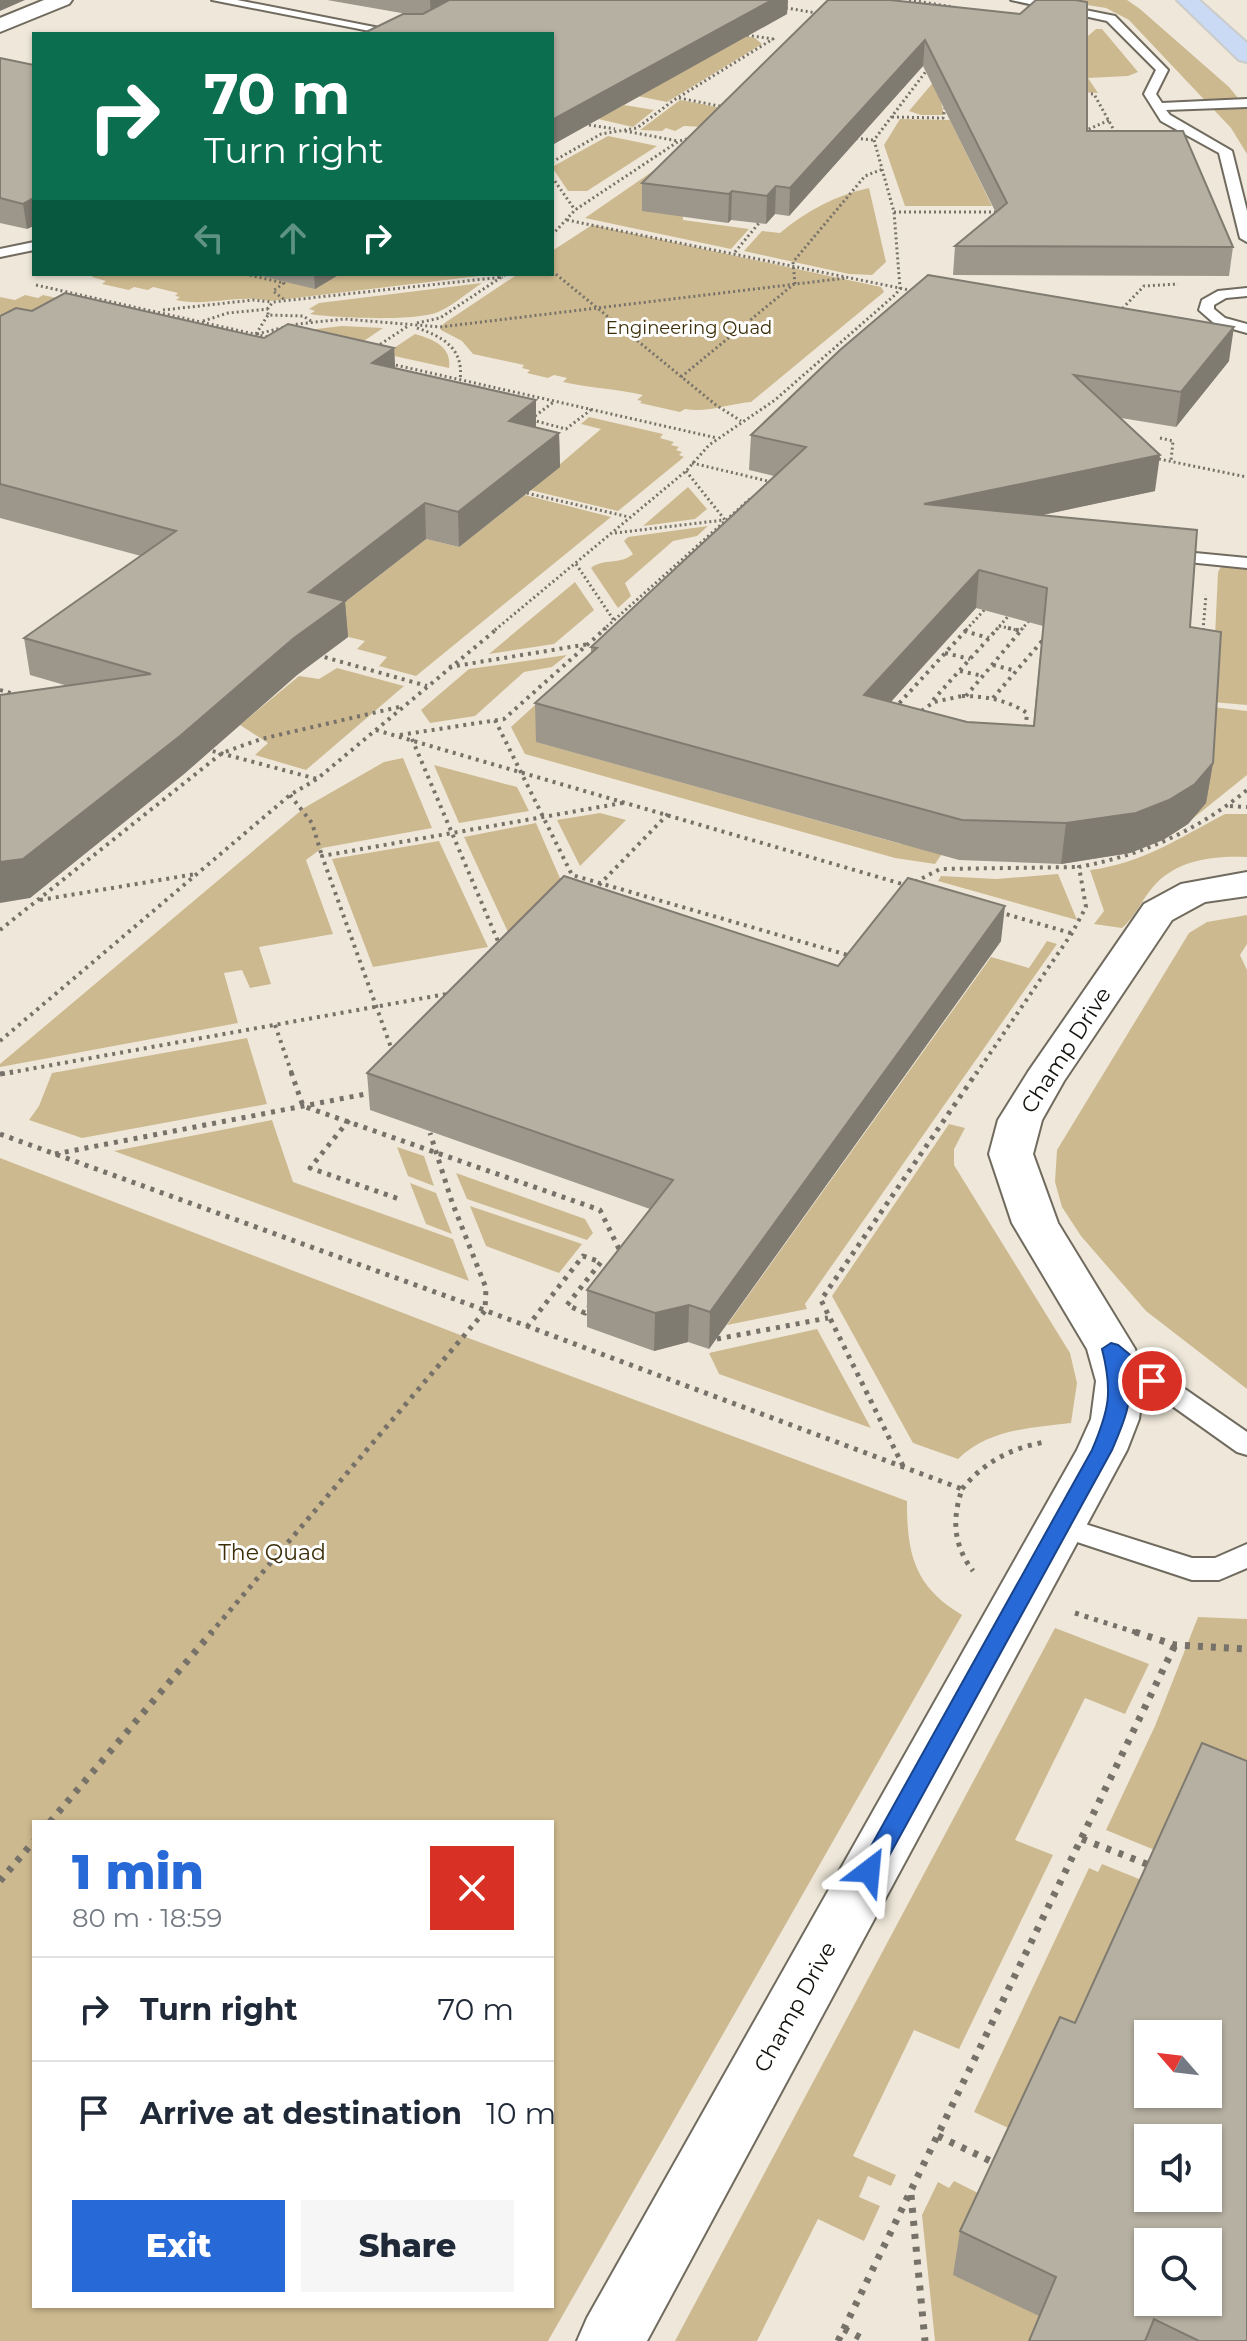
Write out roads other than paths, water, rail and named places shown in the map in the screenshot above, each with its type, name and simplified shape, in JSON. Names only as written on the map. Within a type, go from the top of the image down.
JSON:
[{"type":"main road","points":[[1187,0],[1247,55]]},
{"type":"street","points":[[0,26],[62,0]]},
{"type":"street","name":"Champ Drive","points":[[611,2341],[1102,1450],[1115,1419],[1120,1381],[1111,1349],[1035,1223],[1011,1154],[1020,1120],[1158,912],[1195,892],[1247,884]]},
{"type":"lane","points":[[218,0],[393,32]]},
{"type":"lane","points":[[1017,0],[1111,18],[1162,70],[1150,94],[1165,118],[1225,151],[1247,238]]},
{"type":"lane","points":[[1157,107],[1247,103]]},
{"type":"lane","points":[[0,253],[32,246]]},
{"type":"lane","points":[[1247,292],[1213,298],[1207,303],[1206,310],[1220,321],[1247,329]]},
{"type":"lane","points":[[1152,554],[1247,563]]},
{"type":"lane","points":[[1111,1349],[1247,1445]]},
{"type":"lane","points":[[1060,1526],[1192,1569],[1219,1569],[1247,1555]]},
{"type":"park label","name":"Engineering Quad","points":[[689,328]]},
{"type":"park label","name":"The Quad","points":[[272,1552]]}]
